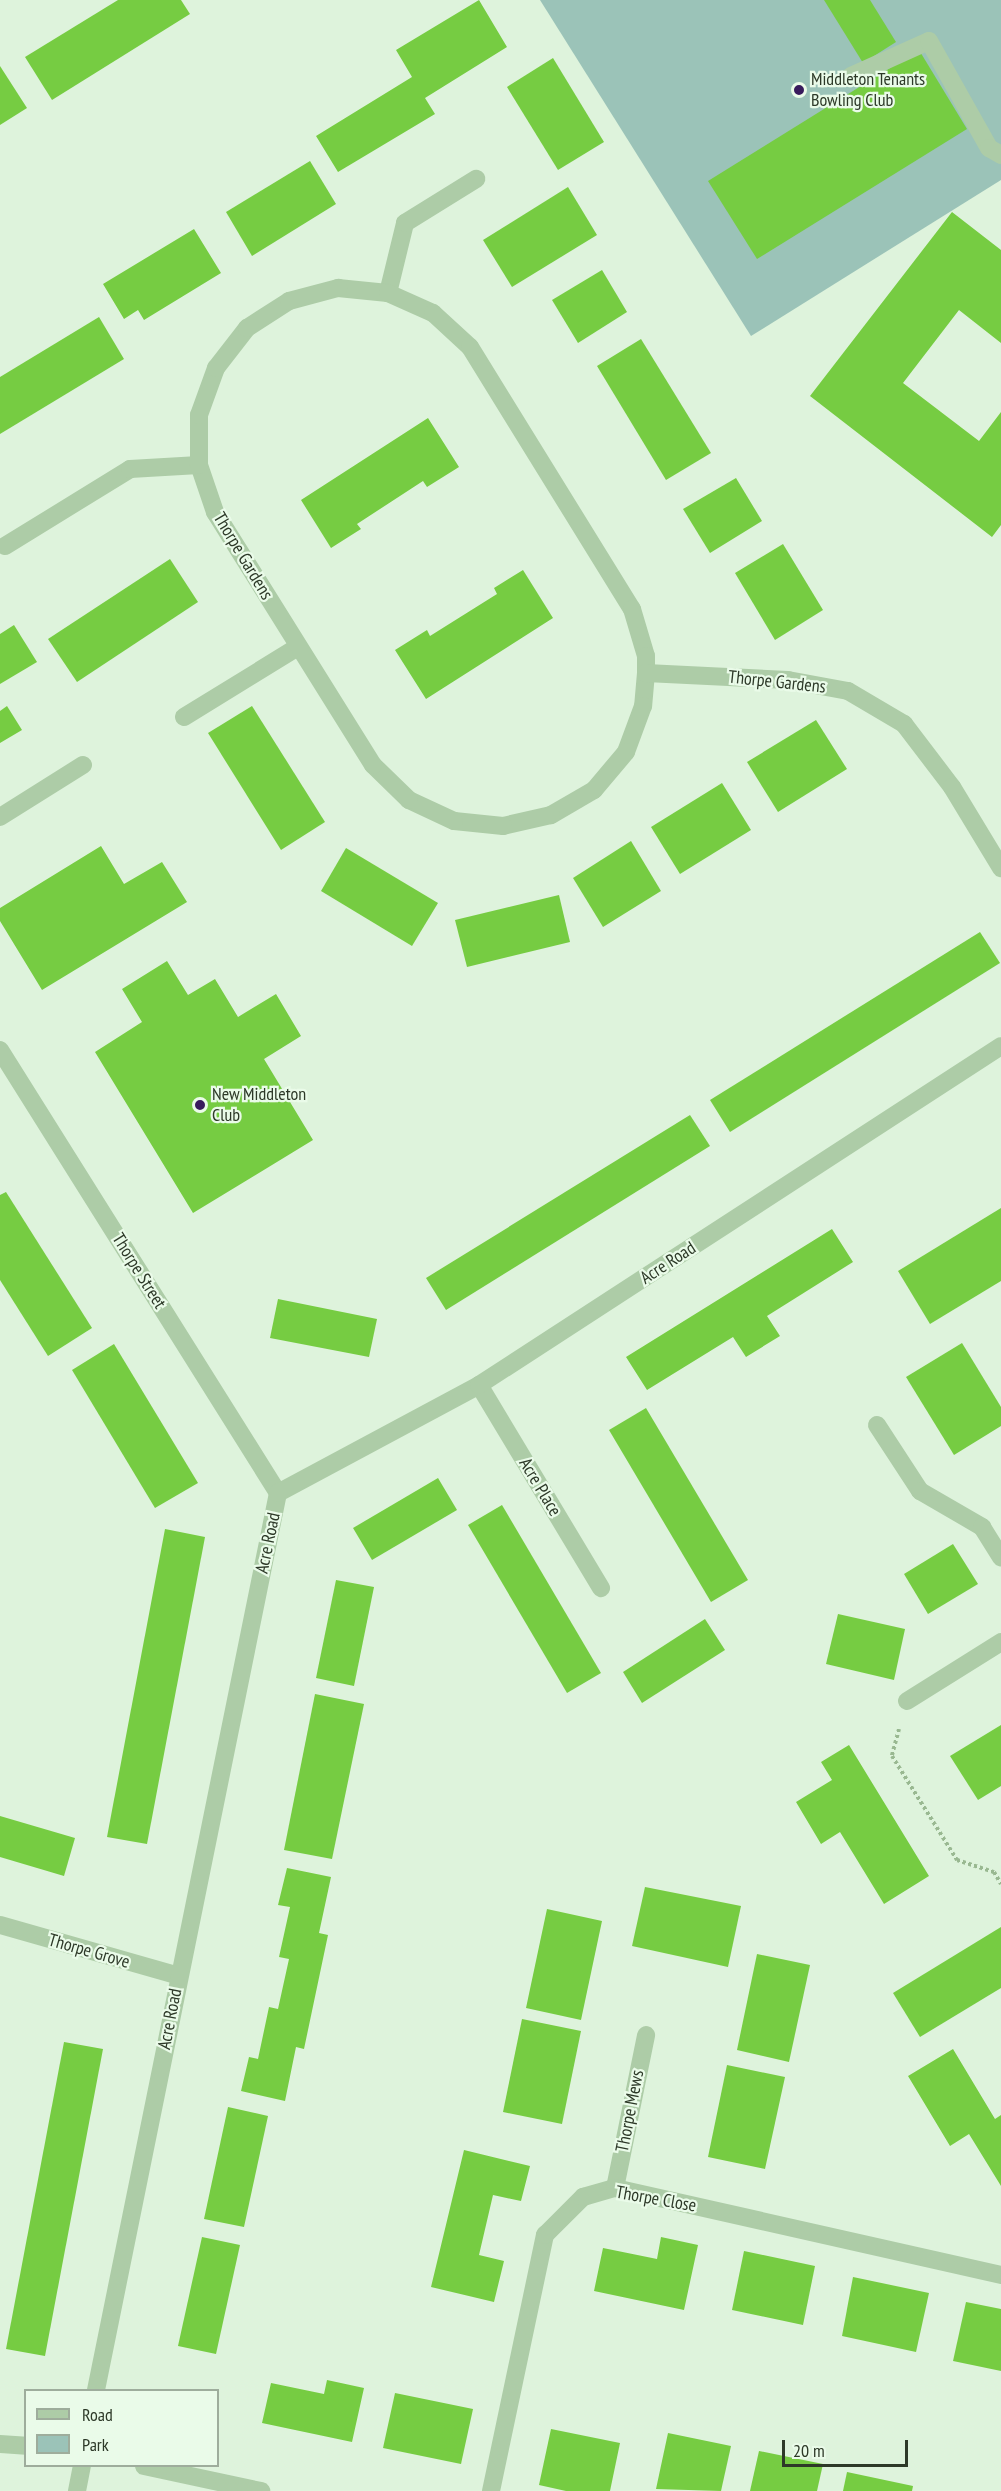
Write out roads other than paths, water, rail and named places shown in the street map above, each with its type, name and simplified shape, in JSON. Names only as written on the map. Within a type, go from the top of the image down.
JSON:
[{"type":"street","points":[[851,76],[929,41],[995,152]]},
{"type":"street","points":[[387,293],[405,224],[476,179]]},
{"type":"street","name":"Thorpe Gardens","points":[[338,288],[387,293],[433,313],[470,347],[632,609],[646,656],[646,673],[644,706],[626,752],[594,790],[551,815],[502,826],[454,820],[409,800],[373,765],[215,512],[199,465],[200,415],[216,368],[247,328],[289,301],[338,288]]},
{"type":"street","points":[[5,546],[130,469],[199,465]]},
{"type":"street","points":[[184,717],[298,646]]},
{"type":"street","name":"Thorpe Gardens","points":[[646,673],[788,680],[848,691],[903,724],[952,787],[1001,868]]},
{"type":"street","points":[[0,817],[82,765]]},
{"type":"street","name":"Acre Road","points":[[96,2389],[178,1976],[278,1493],[479,1385],[1001,1047]]},
{"type":"street","name":"Thorpe Street","points":[[0,1050],[278,1493]]},
{"type":"street","name":"Acre Place","points":[[479,1385],[601,1588]]},
{"type":"street","points":[[878,1425],[920,1491],[982,1527],[1001,1557]]},
{"type":"street","points":[[907,1701],[1001,1642]]},
{"type":"street","name":"Thorpe Grove","points":[[0,1925],[178,1976]]},
{"type":"street","name":"Thorpe Mews","points":[[615,2188],[646,2035]]},
{"type":"street","name":"Thorpe Close","points":[[490,2491],[545,2235],[583,2197],[615,2188],[1001,2275]]},
{"type":"street","points":[[0,2444],[24,2446]]},
{"type":"street","points":[[77,2491],[82,2467]]},
{"type":"street","points":[[149,2467],[261,2491]]},
{"type":"place","name":"Middleton Tenants Bowling Club","points":[[799,90]]},
{"type":"place","name":"New Middleton Club","points":[[200,1105]]}]
